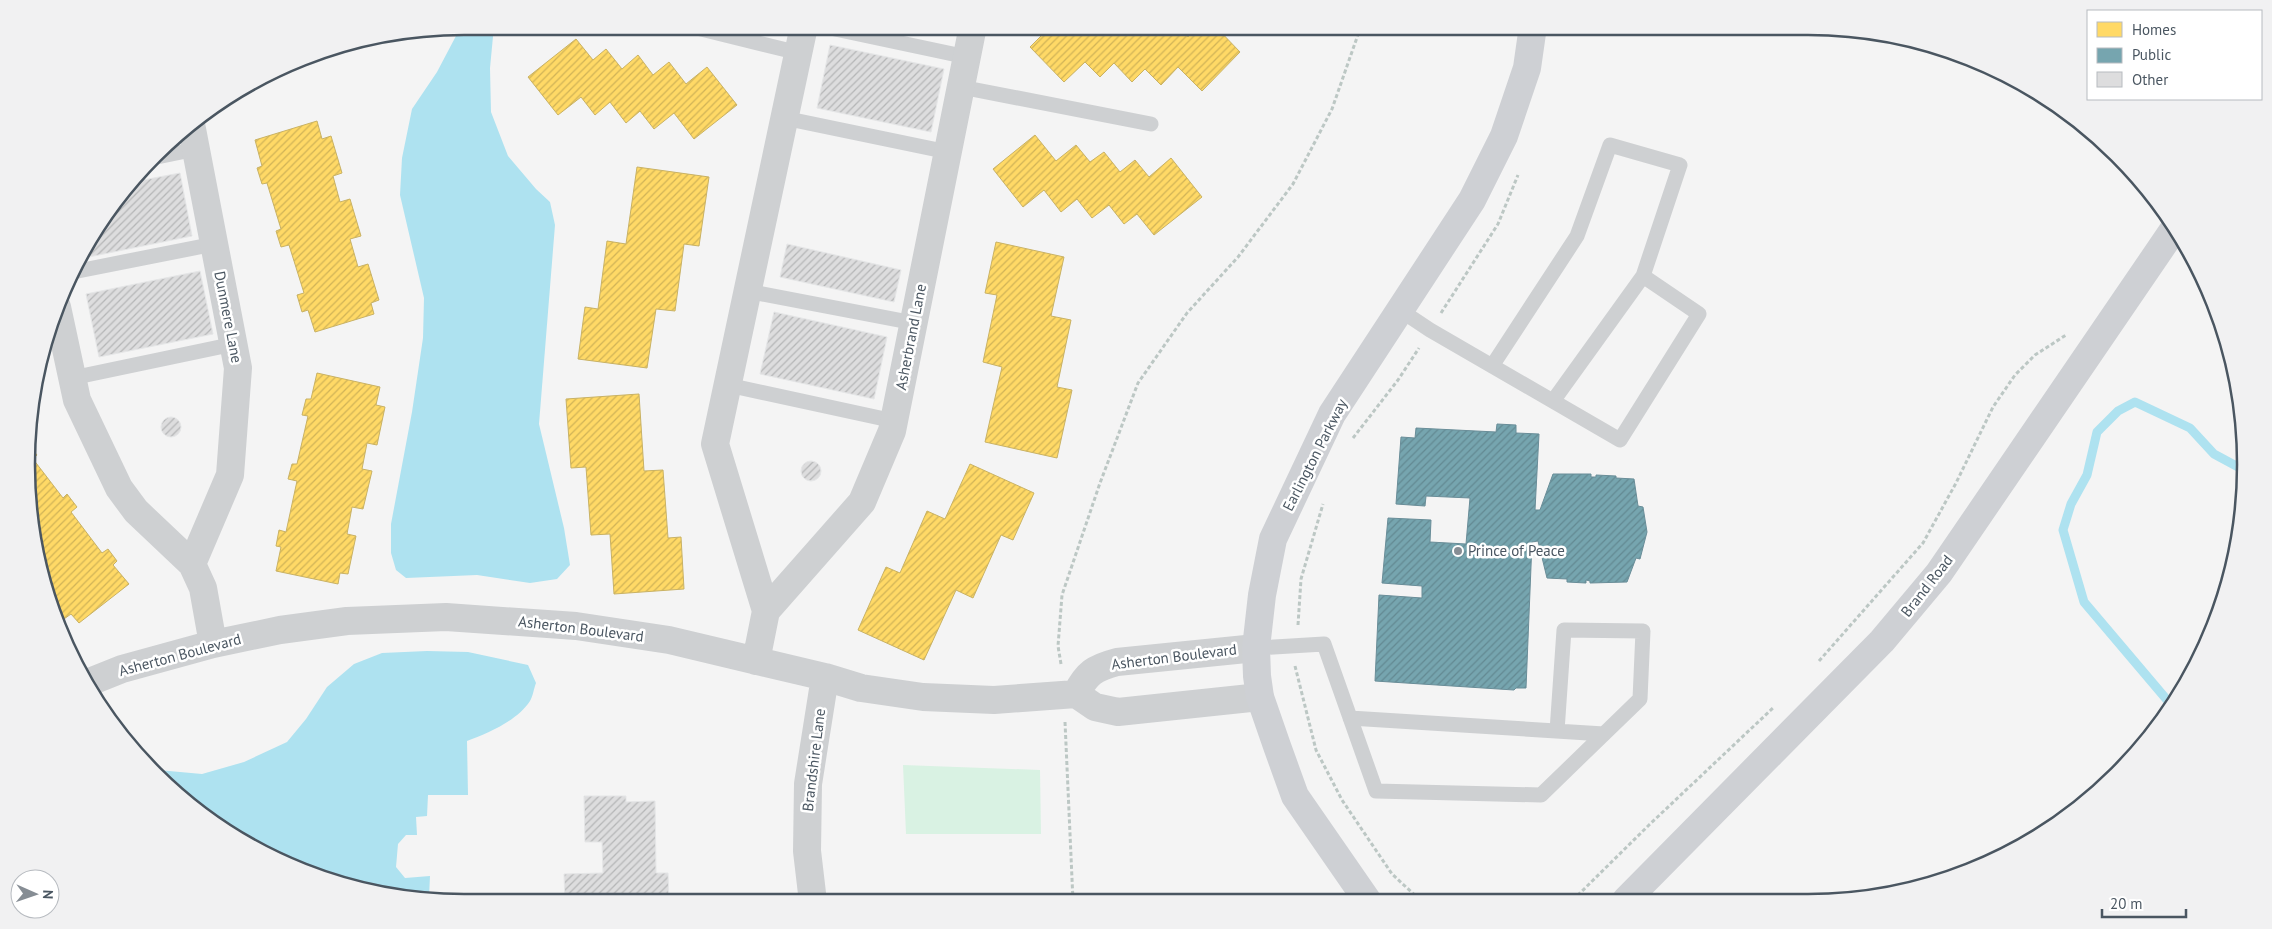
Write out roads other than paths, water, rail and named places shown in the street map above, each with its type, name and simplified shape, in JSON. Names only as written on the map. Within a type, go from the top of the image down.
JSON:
[{"type":"street","points":[[756,661],[766,611],[715,444],[802,35]]},
{"type":"street","name":"Asherbrand Lane","points":[[766,611],[862,502],[894,421],[972,35]]},
{"type":"street","name":"Earlington Parkway","points":[[1363,894],[1295,796],[1260,698],[1256,648],[1262,595],[1273,539],[1332,414],[1472,200],[1504,136],[1527,68],[1531,35]]},
{"type":"street","name":"Dunmere Lane","points":[[192,564],[230,475],[238,368],[193,137]]},
{"type":"street","name":"Brand Road","points":[[1632,894],[1882,641],[1939,573],[2170,234]]},
{"type":"street","points":[[60,321],[77,400],[119,488],[136,511],[192,564],[203,588],[213,644]]},
{"type":"street","name":"Asherton Boulevard","points":[[94,680],[122,670],[213,644],[280,630],[347,621],[446,617],[576,626],[668,640],[825,677],[861,688],[923,698],[994,700],[1070,694],[1099,667],[1117,662],[1256,648]]},
{"type":"street","name":"Brandshire Lane","points":[[812,894],[807,852],[808,784],[825,677]]},
{"type":"street","points":[[1070,694],[1095,707],[1118,712],[1260,698]]},
{"type":"lane","points":[[727,35],[798,52]]},
{"type":"lane","points":[[863,35],[967,57]]},
{"type":"lane","points":[[961,87],[1151,124]]},
{"type":"lane","points":[[784,118],[948,152]]},
{"type":"lane","points":[[177,146],[193,137]]},
{"type":"lane","points":[[1492,366],[1577,236],[1610,145],[1680,165],[1643,276],[1553,402]]},
{"type":"lane","points":[[82,270],[214,244]]},
{"type":"lane","points":[[1400,310],[1430,330],[1620,440],[1699,314],[1643,276]]},
{"type":"lane","points":[[748,292],[914,322]]},
{"type":"lane","points":[[72,378],[234,344]]},
{"type":"lane","points":[[728,385],[894,421]]},
{"type":"lane","points":[[1256,648],[1324,644],[1376,791],[1541,795],[1640,699],[1643,631],[1564,630],[1557,731]]},
{"type":"lane","points":[[1350,718],[1604,734]]},
{"type":"water","points":[[456,35],[493,35],[490,68],[491,112],[508,156],[536,189],[550,202],[555,225],[539,424],[564,528],[570,565],[557,579],[530,583],[477,575],[406,578],[396,570],[391,553],[391,524],[412,412],[423,338],[424,298],[400,195],[402,158],[412,109],[437,72]]},
{"type":"water","points":[[468,652],[528,665],[536,683],[530,701],[518,715],[493,730],[467,741],[468,795],[428,795],[427,816],[416,817],[417,835],[406,835],[398,844],[396,867],[405,878],[430,876],[429,892],[381,886],[353,879],[326,871],[275,850],[226,822],[181,787],[164,771],[202,774],[244,762],[287,742],[306,719],[327,687],[354,664],[382,653]]},
{"type":"waterway","points":[[2167,700],[2084,602],[2063,530],[2071,504],[2087,475],[2097,432],[2118,411],[2135,402],[2190,428],[2214,454],[2237,466]]},
{"type":"place","name":"Prince of Peace","points":[[1458,551]]}]
